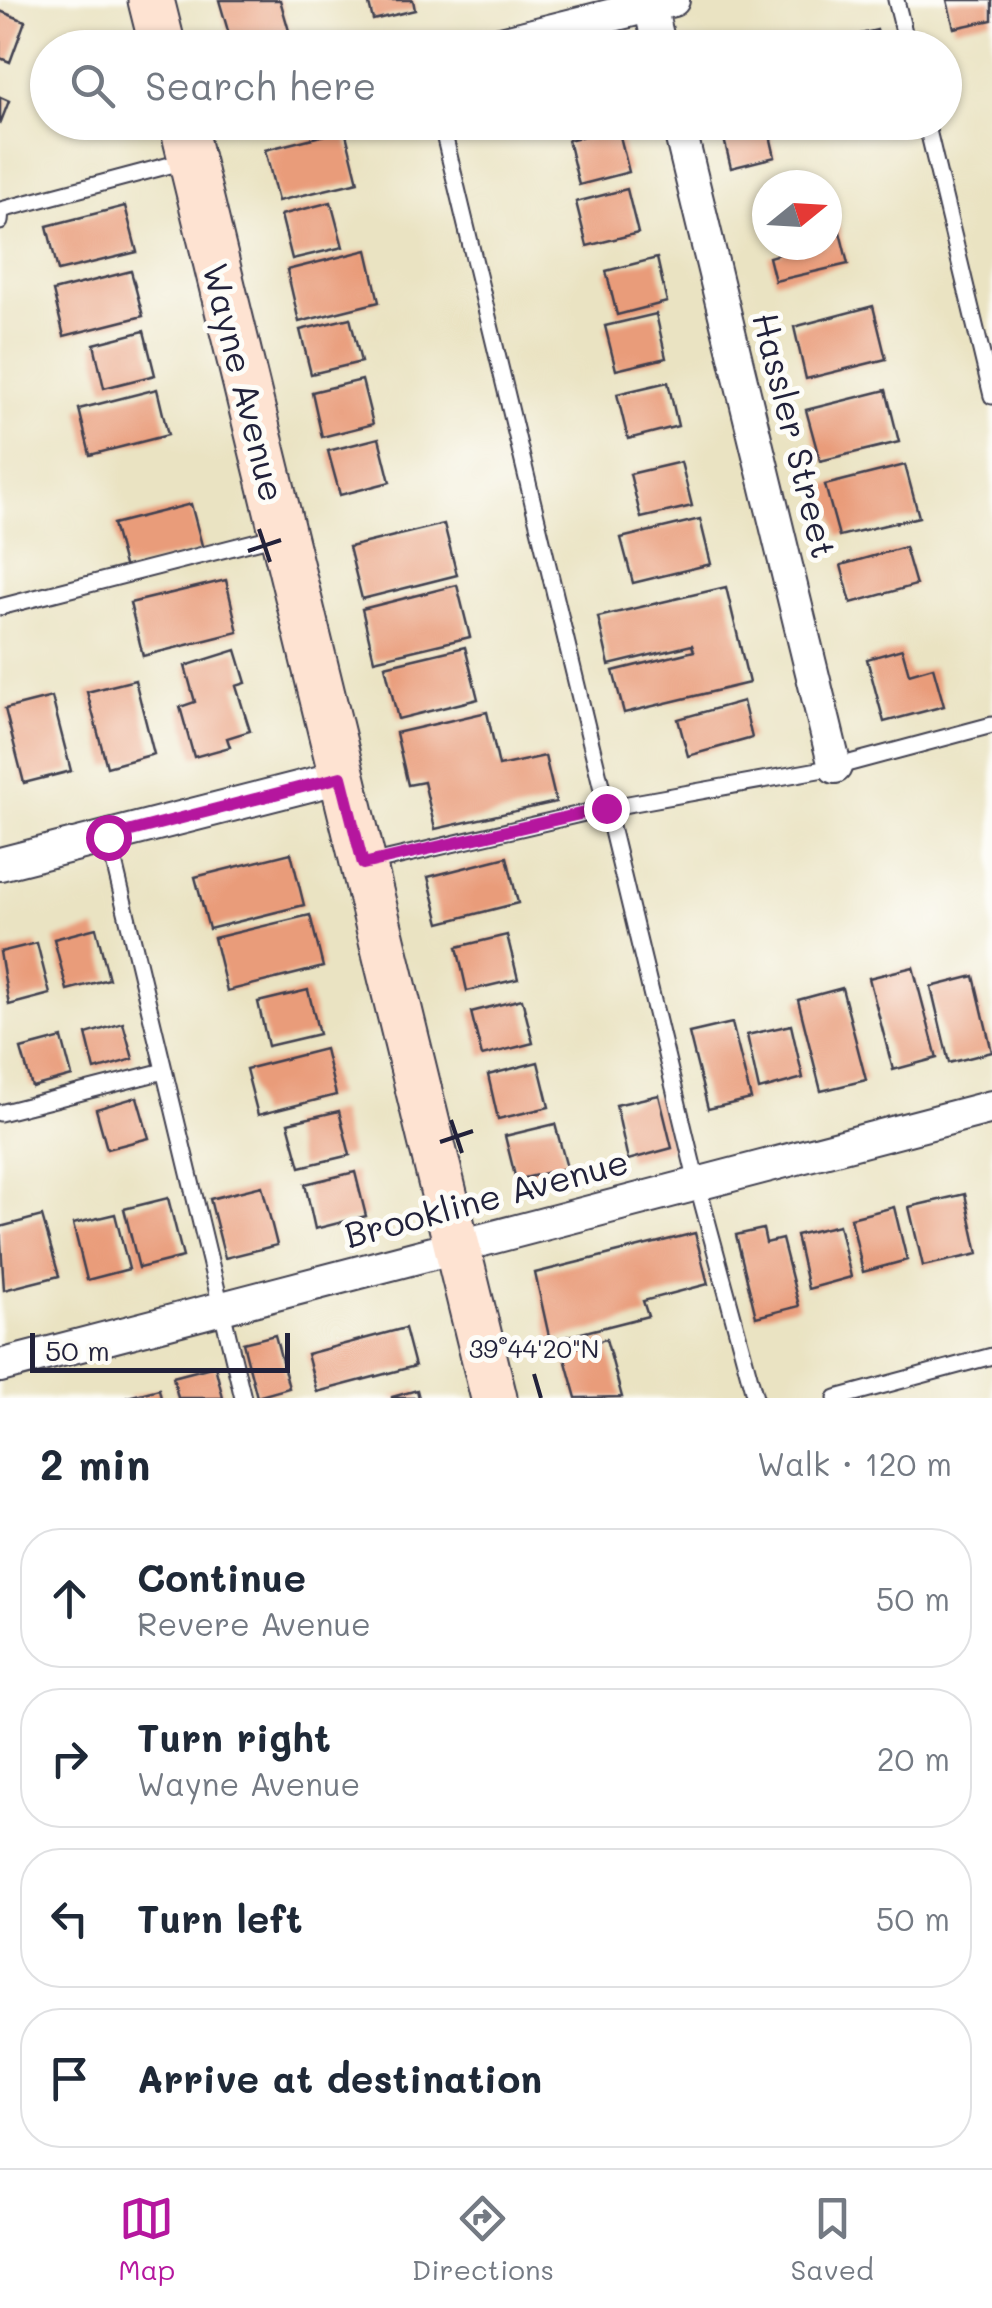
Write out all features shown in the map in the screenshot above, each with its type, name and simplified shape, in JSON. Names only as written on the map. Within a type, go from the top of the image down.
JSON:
[{"type":"main road","points":[[151,0],[158,30]]},
{"type":"main road","name":"Wayne Avenue","points":[[187,141],[494,1398]]},
{"type":"street","points":[[552,30],[661,3],[660,30]]},
{"type":"street","name":"Hassler Street","points":[[682,140],[835,766]]},
{"type":"street","points":[[0,864],[341,777]]},
{"type":"street","name":"Brookline Avenue","points":[[0,1366],[992,1107]]},
{"type":"lane","points":[[896,0],[904,30]]},
{"type":"lane","points":[[445,140],[697,1182],[755,1398]]},
{"type":"lane","points":[[930,140],[992,396]]},
{"type":"lane","points":[[0,222],[1,210],[187,141]]},
{"type":"lane","points":[[0,607],[282,534]]},
{"type":"lane","points":[[363,864],[606,808],[835,766],[992,725]]},
{"type":"lane","points":[[108,837],[243,1398]]},
{"type":"lane","points":[[0,1113],[164,1071]]},
{"type":"lane","points":[[836,1398],[992,1356]]},
{"type":"building","points":[[219,0],[280,0],[289,30],[228,30]]},
{"type":"building","points":[[368,0],[413,0],[415,10],[373,20]]},
{"type":"building","points":[[947,0],[992,0],[992,20],[954,28]]},
{"type":"building","points":[[0,11],[25,21],[10,62],[0,58]]},
{"type":"building","points":[[0,97],[9,101],[0,124]]},
{"type":"building","points":[[305,140],[348,140],[358,182],[278,201],[265,150]]},
{"type":"building","points":[[568,140],[621,140],[629,172],[579,185]]},
{"type":"building","points":[[724,140],[771,140],[775,157],[731,168]]},
{"type":"building","points":[[627,189],[638,233],[587,246],[576,202]]},
{"type":"building","points":[[331,202],[343,247],[292,259],[281,215]]},
{"type":"building","points":[[125,206],[137,252],[58,271],[47,226]]},
{"type":"building","points":[[842,240],[848,264],[775,281],[770,260],[842,260]]},
{"type":"building","points":[[367,250],[379,302],[299,322],[287,270]]},
{"type":"building","points":[[657,258],[667,302],[617,315],[606,271]]},
{"type":"building","points":[[131,271],[143,316],[64,336],[53,291]]},
{"type":"building","points":[[873,306],[886,359],[806,379],[794,327]]},
{"type":"building","points":[[656,314],[666,358],[616,370],[605,326]]},
{"type":"building","points":[[350,318],[361,362],[311,374],[300,330]]},
{"type":"building","points":[[144,331],[155,375],[104,388],[94,344]]},
{"type":"building","points":[[362,380],[373,424],[322,437],[312,392]]},
{"type":"building","points":[[668,382],[678,426],[628,439],[617,394]]},
{"type":"building","points":[[157,389],[168,435],[90,455],[79,409]]},
{"type":"building","points":[[886,390],[899,442],[820,461],[806,410]]},
{"type":"building","points":[[379,438],[390,482],[340,495],[328,451]]},
{"type":"building","points":[[681,462],[692,506],[641,518],[630,474]]},
{"type":"building","points":[[905,465],[919,517],[839,536],[825,485]]},
{"type":"building","points":[[191,504],[203,549],[125,569],[113,524]]},
{"type":"building","points":[[700,519],[711,564],[633,583],[621,538]]},
{"type":"building","points":[[444,524],[457,575],[362,599],[349,547]]},
{"type":"building","points":[[905,547],[916,585],[851,603],[841,565]]},
{"type":"building","points":[[226,580],[238,632],[143,656],[130,603]]},
{"type":"building","points":[[457,585],[470,637],[374,660],[362,609]]},
{"type":"building","points":[[726,587],[749,683],[624,713],[613,671],[694,651],[692,645],[609,665],[598,617]]},
{"type":"building","points":[[465,647],[478,699],[398,719],[385,666]]},
{"type":"building","points":[[902,649],[909,674],[933,667],[944,706],[884,722],[867,659]]},
{"type":"building","points":[[236,650],[246,683],[236,686],[250,731],[227,738],[230,747],[194,757],[180,707],[195,702],[185,666]]},
{"type":"building","points":[[135,680],[154,754],[107,767],[87,692]]},
{"type":"building","points":[[52,697],[71,771],[24,783],[5,709]]},
{"type":"building","points":[[743,701],[752,738],[688,756],[678,719]]},
{"type":"building","points":[[487,712],[499,766],[545,756],[556,802],[435,829],[424,782],[408,785],[396,733]]},
{"type":"building","points":[[291,853],[304,905],[209,929],[195,877]]},
{"type":"building","points":[[507,857],[518,903],[440,923],[428,877]]},
{"type":"building","points":[[310,915],[323,967],[227,991],[214,938]]},
{"type":"building","points":[[96,928],[109,979],[67,990],[54,939]]},
{"type":"building","points":[[507,935],[518,979],[467,991],[457,947]]},
{"type":"building","points":[[37,943],[50,994],[9,1005],[0,952]]},
{"type":"building","points":[[913,967],[937,1058],[893,1070],[869,978]]},
{"type":"building","points":[[974,976],[992,1052],[949,1063],[931,987]]},
{"type":"building","points":[[842,988],[866,1080],[821,1091],[798,1000]]},
{"type":"building","points":[[308,990],[319,1034],[268,1046],[258,1002]]},
{"type":"building","points":[[522,999],[533,1043],[482,1056],[471,1012]]},
{"type":"building","points":[[123,1023],[133,1059],[95,1070],[86,1034]]},
{"type":"building","points":[[732,1023],[751,1099],[708,1109],[689,1033]]},
{"type":"building","points":[[791,1025],[803,1078],[759,1090],[747,1035]]},
{"type":"building","points":[[62,1038],[72,1076],[32,1087],[21,1049]]},
{"type":"building","points":[[325,1049],[336,1095],[258,1115],[246,1069]]},
{"type":"building","points":[[538,1062],[549,1107],[498,1119],[488,1075]]},
{"type":"building","points":[[659,1095],[672,1148],[628,1160],[616,1105]]},
{"type":"building","points":[[137,1097],[149,1138],[107,1149],[96,1109]]},
{"type":"building","points":[[339,1111],[350,1155],[300,1167],[288,1123]]},
{"type":"building","points":[[555,1124],[567,1168],[516,1180],[505,1136]]},
{"type":"building","points":[[355,1172],[366,1216],[315,1229],[305,1184]]},
{"type":"building","points":[[262,1186],[277,1245],[225,1258],[210,1199]]},
{"type":"building","points":[[965,1194],[978,1254],[923,1266],[909,1207]]},
{"type":"building","points":[[168,1198],[183,1257],[139,1268],[124,1209]]},
{"type":"building","points":[[894,1207],[907,1260],[863,1272],[851,1218]]},
{"type":"building","points":[[115,1214],[129,1269],[87,1280],[73,1224]]},
{"type":"building","points":[[42,1216],[59,1276],[4,1290],[0,1227]]},
{"type":"building","points":[[839,1225],[851,1277],[808,1289],[796,1235]]},
{"type":"building","points":[[763,1229],[766,1243],[782,1239],[799,1306],[756,1317],[736,1235]]},
{"type":"building","points":[[695,1233],[708,1284],[643,1301],[648,1316],[550,1341],[535,1273]]},
{"type":"building","points":[[405,1328],[415,1366],[317,1392],[307,1354]]},
{"type":"building","points":[[275,1335],[289,1388],[257,1397],[243,1343]]},
{"type":"building","points":[[606,1339],[622,1397],[576,1398],[563,1351]]},
{"type":"building","points":[[215,1366],[223,1398],[178,1398],[173,1377]]},
{"type":"building","points":[[159,1389],[161,1398],[128,1397]]},
{"type":"building","points":[[417,1390],[419,1398],[392,1398],[392,1397]]},
{"type":"route","points":[[108,837],[341,777],[363,864],[606,808]]}]
